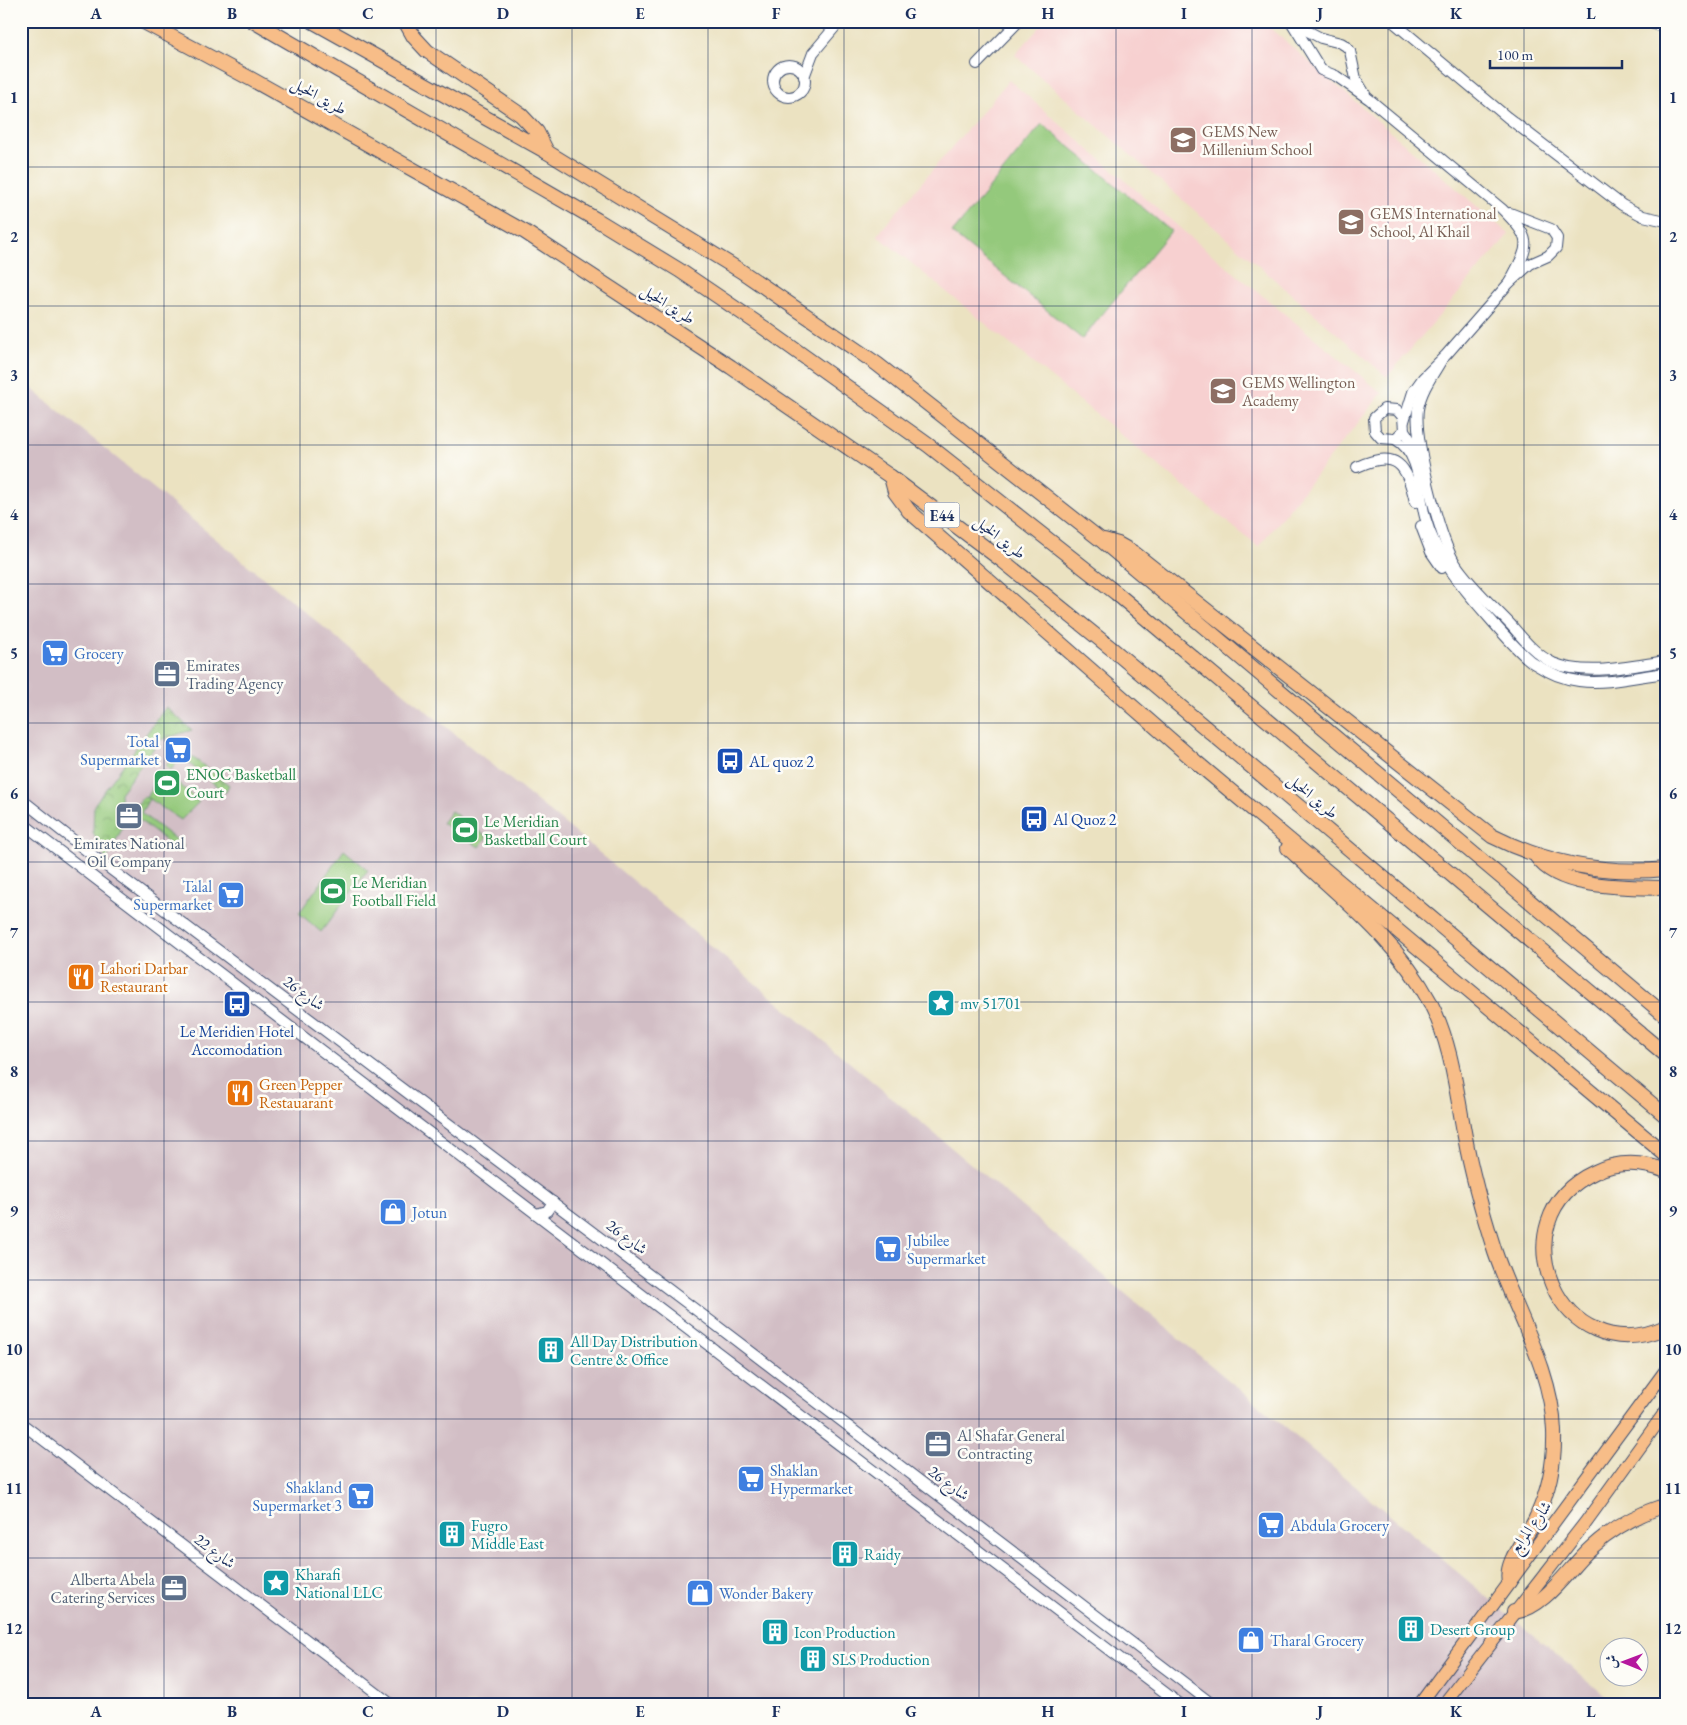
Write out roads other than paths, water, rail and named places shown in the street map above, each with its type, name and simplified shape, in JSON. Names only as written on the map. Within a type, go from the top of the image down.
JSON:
[{"type":"highway","name":"طريق الخيل","points":[[142,21],[251,79],[526,232],[731,367],[891,477],[1003,561],[1112,649],[1666,1116]]},
{"type":"highway","name":"طريق الخيل","points":[[253,21],[597,220],[679,270],[771,332],[920,440],[1116,592],[1666,1055]]},
{"type":"highway","points":[[312,21],[547,152],[741,271],[832,332],[921,397],[1101,540],[1666,1016]]},
{"type":"highway","points":[[404,21],[414,37],[427,51],[527,120],[541,138],[547,152]]},
{"type":"highway","points":[[891,477],[895,492],[909,511],[1196,762],[1269,821],[1666,1155]]},
{"type":"highway","points":[[1101,540],[1118,544],[1134,553],[1384,750],[1478,828],[1506,844],[1537,857],[1564,864],[1604,870],[1666,869]]},
{"type":"highway","points":[[1269,821],[1282,843],[1382,936],[1400,956],[1430,1001],[1449,1050],[1467,1147],[1484,1217],[1506,1283],[1544,1376],[1553,1414],[1554,1452],[1548,1485],[1537,1516],[1509,1567],[1509,1582]]},
{"type":"highway","points":[[1537,857],[1547,868],[1565,877],[1620,886],[1666,888]]},
{"type":"highway","points":[[1666,1171],[1637,1164],[1620,1164],[1588,1175],[1573,1186],[1551,1214],[1546,1232],[1545,1252],[1546,1270],[1552,1289],[1576,1318],[1591,1328],[1618,1336],[1633,1336],[1666,1327]]},
{"type":"highway","points":[[1514,1612],[1528,1609],[1541,1600],[1574,1563],[1606,1535],[1637,1516],[1666,1505]]},
{"type":"main road","name":"شارع المرابع","points":[[1418,1704],[1430,1691],[1666,1370]]},
{"type":"main road","points":[[1444,1704],[1585,1522],[1666,1411]]},
{"type":"main road","points":[[1450,1704],[1454,1690]]},
{"type":"street","points":[[813,53],[778,70],[774,78],[774,86],[781,95],[793,97],[800,93],[804,86],[804,78],[813,53],[840,21]]},
{"type":"street","points":[[993,47],[1011,21]]},
{"type":"street","points":[[977,64],[1019,21]]},
{"type":"street","points":[[1392,21],[1507,116],[1622,205],[1643,216],[1666,221]]},
{"type":"street","points":[[1647,21],[1666,29]]},
{"type":"street","points":[[1291,22],[1320,38],[1346,46],[1350,51],[1356,79],[1369,99]]},
{"type":"street","points":[[1291,22],[1325,74],[1336,76],[1369,99],[1502,209],[1521,230],[1526,242],[1522,257],[1508,283]]},
{"type":"street","points":[[788,66],[798,69],[804,78]]},
{"type":"street","points":[[1395,439],[1404,425],[1410,400],[1417,385],[1441,361],[1508,283],[1530,264],[1553,253],[1557,238],[1551,229],[1521,219],[1502,209]]},
{"type":"street","points":[[1441,361],[1426,386],[1418,409],[1419,432],[1438,520],[1455,562],[1475,588],[1536,652],[1552,662],[1570,667],[1598,669],[1666,661]]},
{"type":"street","points":[[1426,469],[1400,413],[1393,408],[1384,409],[1374,418],[1373,427],[1378,435],[1386,440],[1395,439],[1407,448],[1414,462],[1428,528],[1443,558],[1456,579],[1518,650],[1546,671],[1578,681],[1596,682],[1666,673]]},
{"type":"street","points":[[1357,466],[1383,458],[1398,463],[1404,468],[1411,481],[1420,524],[1431,552],[1450,577],[1456,579]]},
{"type":"street","points":[[1453,554],[1540,647],[1554,656],[1569,660],[1598,663],[1666,655]]},
{"type":"street","name":"شارع 26","points":[[21,799],[101,862],[553,1202],[1212,1704]]},
{"type":"street","points":[[21,822],[1180,1704]]},
{"type":"street","points":[[536,1214],[547,1211],[553,1202]]},
{"type":"street","name":"شارع 22","points":[[21,1423],[391,1704]]},
{"type":"place","name":"GEMS New Millenium School","points":[[1183,140]]},
{"type":"place","name":"GEMS International School, Al Khail","points":[[1351,222]]},
{"type":"place","name":"GEMS Wellington Academy","points":[[1223,391]]},
{"type":"place","name":"Grocery","points":[[55,653]]},
{"type":"place","name":"Emirates Trading Agency","points":[[167,674]]},
{"type":"place","name":"Total Supermarket","points":[[178,750]]},
{"type":"place","name":"AL quoz 2","points":[[730,761]]},
{"type":"place","name":"ENOC Basketball Court","points":[[167,783]]},
{"type":"place","name":"Emirates National Oil Company","points":[[129,816]]},
{"type":"place","name":"Al Quoz 2","points":[[1034,819]]},
{"type":"place","name":"Le Meridian Basketball Court","points":[[465,830]]},
{"type":"place","name":"Le Meridian Football Field","points":[[333,891]]},
{"type":"place","name":"Talal Supermarket","points":[[231,895]]},
{"type":"place","name":"Lahori Darbar Restaurant","points":[[81,977]]},
{"type":"place","name":"mv 51701","points":[[941,1003]]},
{"type":"place","name":"Le Meridien Hotel Accomodation","points":[[237,1004]]},
{"type":"place","name":"Green Pepper Restauarant","points":[[240,1093]]},
{"type":"place","name":"Jotun","points":[[393,1212]]},
{"type":"place","name":"Jubilee Supermarket","points":[[888,1249]]},
{"type":"place","name":"All Day Distribution Centre & Office","points":[[551,1350]]},
{"type":"place","name":"Al Shafar General Contracting","points":[[938,1444]]},
{"type":"place","name":"Shaklan Hypermarket","points":[[751,1479]]},
{"type":"place","name":"Shakland Supermarket 3","points":[[361,1496]]},
{"type":"place","name":"Abdula Grocery","points":[[1271,1525]]},
{"type":"place","name":"Fugro Middle East","points":[[452,1534]]},
{"type":"place","name":"Raidy","points":[[845,1554]]},
{"type":"place","name":"Kharafi National LLC","points":[[276,1583]]},
{"type":"place","name":"Alberta Abela Catering Services","points":[[174,1588]]},
{"type":"place","name":"Wonder Bakery","points":[[700,1593]]},
{"type":"place","name":"Desert Group","points":[[1411,1629]]},
{"type":"place","name":"Icon Production","points":[[775,1632]]},
{"type":"place","name":"Tharal Grocery","points":[[1251,1640]]},
{"type":"place","name":"SLS Production","points":[[813,1659]]}]
